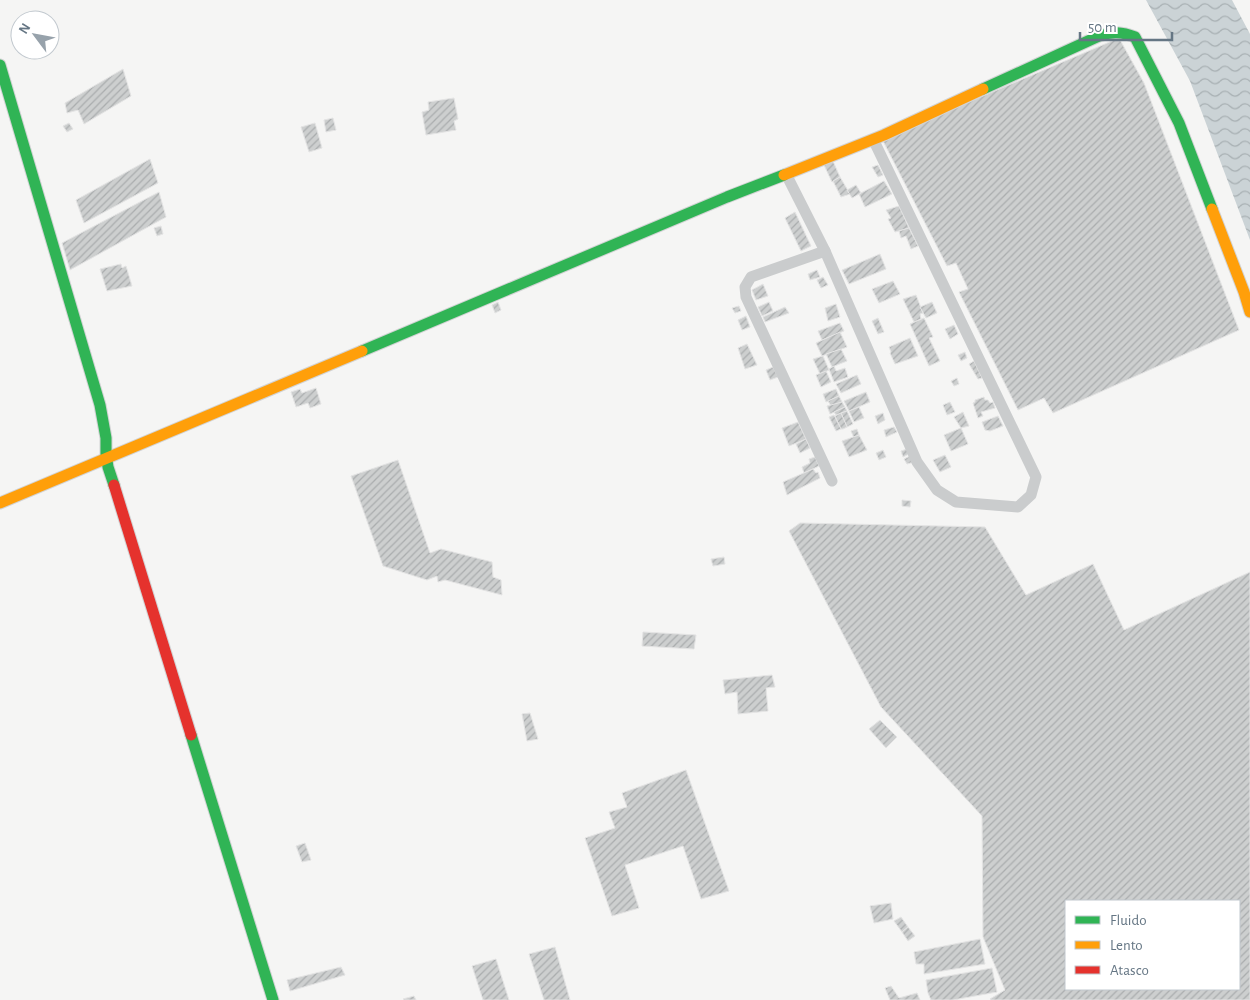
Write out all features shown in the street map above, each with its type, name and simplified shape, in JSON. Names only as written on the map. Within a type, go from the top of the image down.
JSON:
[{"type":"street","points":[[0,502],[872,139],[1092,38],[1112,31],[1124,32],[1134,37],[1179,123],[1250,312]]},
{"type":"street","points":[[0,66],[100,405],[111,477],[273,1000]]},
{"type":"street","points":[[786,174],[825,251],[917,462],[937,490],[956,502],[1018,507],[1031,496],[1036,477],[872,139]]},
{"type":"street","points":[[825,251],[751,277],[745,287],[746,297],[832,480]]},
{"type":"water","points":[[1146,0],[1232,0],[1250,34],[1250,240],[1190,81]]},
{"type":"building","points":[[1119,38],[1144,83],[1239,330],[1053,413],[1044,398],[1018,410],[959,292],[968,289],[956,263],[947,266],[882,139]]},
{"type":"building","points":[[123,69],[131,96],[84,124],[78,110],[67,113],[65,103]]},
{"type":"building","points":[[454,98],[458,119],[454,121],[456,130],[426,135],[422,112],[429,110],[428,102]]},
{"type":"building","points":[[333,118],[336,130],[326,132],[324,120]]},
{"type":"building","points":[[69,123],[73,129],[67,132],[63,126]]},
{"type":"building","points":[[315,123],[322,148],[309,152],[301,127]]},
{"type":"building","points":[[150,159],[158,183],[84,223],[76,200]]},
{"type":"building","points":[[832,159],[840,177],[832,182],[824,165]]},
{"type":"building","points":[[878,165],[883,175],[878,177],[872,167]]},
{"type":"building","points":[[840,177],[850,194],[841,197],[833,181]]},
{"type":"building","points":[[884,181],[892,194],[865,207],[859,194]]},
{"type":"building","points":[[856,185],[861,193],[852,198],[847,190]]},
{"type":"building","points":[[159,192],[166,217],[70,270],[62,243]]},
{"type":"building","points":[[899,206],[909,228],[895,232],[888,219],[891,218],[886,210]]},
{"type":"building","points":[[795,212],[811,246],[801,251],[785,218]]},
{"type":"building","points":[[161,226],[163,234],[157,236],[154,228]]},
{"type":"building","points":[[909,228],[918,246],[911,249],[906,236],[901,238],[899,231]]},
{"type":"building","points":[[880,254],[886,269],[849,284],[842,270]]},
{"type":"building","points":[[121,264],[122,268],[126,266],[132,286],[107,291],[100,269]]},
{"type":"building","points":[[817,270],[820,277],[810,280],[808,274]]},
{"type":"building","points":[[823,277],[828,285],[821,288],[817,280]]},
{"type":"building","points":[[893,281],[900,294],[879,303],[872,289]]},
{"type":"building","points":[[763,284],[768,296],[756,300],[752,290]]},
{"type":"building","points":[[916,295],[923,313],[920,314],[921,319],[914,322],[903,299]]},
{"type":"building","points":[[498,302],[501,310],[495,313],[492,305]]},
{"type":"building","points":[[769,302],[773,311],[762,316],[758,307]]},
{"type":"building","points":[[932,302],[937,313],[926,318],[920,307]]},
{"type":"building","points":[[836,304],[840,317],[828,321],[825,308]]},
{"type":"building","points":[[739,306],[741,311],[735,313],[732,308]]},
{"type":"building","points":[[785,307],[789,313],[765,322],[763,317]]},
{"type":"building","points":[[746,316],[750,327],[742,330],[738,320]]},
{"type":"building","points":[[878,318],[884,332],[878,334],[872,321]]},
{"type":"building","points":[[924,318],[933,337],[929,338],[940,361],[929,366],[910,324]]},
{"type":"building","points":[[840,323],[844,331],[822,340],[818,331]]},
{"type":"building","points":[[954,325],[958,334],[950,339],[945,329]]},
{"type":"building","points":[[840,332],[847,347],[822,356],[816,343]]},
{"type":"building","points":[[910,338],[918,356],[895,364],[889,347]]},
{"type":"building","points":[[747,344],[757,365],[745,369],[738,348]]},
{"type":"building","points":[[841,349],[847,361],[832,367],[826,354]]},
{"type":"building","points":[[965,352],[967,358],[961,361],[958,355]]},
{"type":"building","points":[[823,356],[829,370],[820,374],[813,359]]},
{"type":"building","points":[[974,361],[982,378],[978,379],[969,364]]},
{"type":"building","points":[[834,366],[836,371],[845,368],[848,377],[834,382],[829,369]]},
{"type":"building","points":[[773,367],[778,377],[770,380],[766,370]]},
{"type":"building","points":[[826,371],[831,382],[821,387],[816,375]]},
{"type":"building","points":[[857,375],[861,384],[841,393],[836,384]]},
{"type":"building","points":[[957,378],[959,384],[954,386],[951,381]]},
{"type":"building","points":[[316,388],[321,404],[310,408],[308,403],[296,407],[291,392],[300,389],[302,393]]},
{"type":"building","points":[[836,389],[839,396],[826,402],[823,394]]},
{"type":"building","points":[[866,392],[870,402],[849,411],[844,401]]},
{"type":"building","points":[[839,396],[842,402],[831,406],[828,401]]},
{"type":"building","points":[[984,397],[990,403],[993,402],[995,408],[981,412],[983,416],[978,418],[973,403],[975,400]]},
{"type":"building","points":[[842,402],[845,407],[830,414],[827,406]]},
{"type":"building","points":[[950,402],[955,412],[947,415],[943,405]]},
{"type":"building","points":[[845,407],[847,411],[836,415],[834,412]]},
{"type":"building","points":[[859,407],[864,418],[854,422],[849,411]]},
{"type":"building","points":[[847,411],[853,424],[847,427],[841,413]]},
{"type":"building","points":[[963,412],[969,426],[961,428],[954,417]]},
{"type":"building","points":[[841,413],[847,427],[843,429],[841,429],[835,416]]},
{"type":"building","points":[[883,413],[885,420],[878,424],[875,416]]},
{"type":"building","points":[[834,415],[841,429],[836,431],[829,417]]},
{"type":"building","points":[[998,416],[1003,426],[990,431],[985,430],[982,422]]},
{"type":"building","points":[[798,422],[806,439],[789,446],[782,428]]},
{"type":"building","points":[[894,427],[897,432],[886,437],[884,430]]},
{"type":"building","points":[[961,428],[968,444],[951,451],[944,435]]},
{"type":"building","points":[[857,429],[859,435],[854,438],[851,431]]},
{"type":"building","points":[[859,435],[867,450],[849,457],[842,441]]},
{"type":"building","points":[[806,439],[810,448],[800,453],[796,444]]},
{"type":"building","points":[[907,449],[909,454],[903,457],[901,451]]},
{"type":"building","points":[[883,450],[886,457],[879,460],[876,453]]},
{"type":"building","points":[[945,455],[951,467],[940,472],[933,460]]},
{"type":"building","points":[[910,456],[914,462],[907,464],[904,459]]},
{"type":"building","points":[[815,457],[819,466],[804,473],[802,467],[810,463],[809,459]]},
{"type":"building","points":[[398,460],[430,553],[441,549],[492,562],[493,577],[501,580],[502,595],[445,580],[438,582],[437,576],[427,580],[383,566],[351,476]]},
{"type":"building","points":[[813,469],[816,473],[818,472],[820,478],[787,495],[783,482]]},
{"type":"building","points":[[902,500],[911,501],[910,507],[902,506]]},
{"type":"building","points":[[800,523],[985,527],[1026,595],[1093,564],[1124,630],[1250,572],[1250,1000],[991,1000],[1005,990],[983,937],[982,816],[881,707],[789,531]]},
{"type":"building","points":[[724,557],[725,564],[713,566],[711,559]]},
{"type":"building","points":[[643,632],[696,635],[694,649],[642,646]]},
{"type":"building","points":[[772,675],[775,687],[766,688],[768,711],[738,714],[737,692],[725,694],[723,680]]},
{"type":"building","points":[[530,713],[538,739],[527,741],[522,714]]},
{"type":"building","points":[[880,720],[897,737],[886,748],[869,729]]},
{"type":"building","points":[[686,770],[729,891],[701,899],[683,846],[625,865],[639,908],[612,916],[585,838],[615,828],[609,812],[627,807],[622,793]]},
{"type":"building","points":[[305,843],[311,860],[302,862],[296,846]]},
{"type":"building","points":[[891,903],[893,919],[874,923],[870,906]]},
{"type":"building","points":[[901,917],[908,927],[902,932],[894,921]]},
{"type":"building","points":[[908,927],[915,936],[908,941],[902,932]]},
{"type":"building","points":[[980,939],[985,964],[924,974],[924,964],[916,964],[914,952]]},
{"type":"building","points":[[555,947],[570,1000],[544,1000],[529,954]]},
{"type":"building","points":[[496,959],[509,1000],[483,1000],[472,966]]},
{"type":"building","points":[[341,967],[345,975],[290,991],[287,980]]},
{"type":"building","points":[[992,968],[997,992],[953,1000],[931,1000],[926,980]]},
{"type":"building","points":[[891,986],[899,998],[917,993],[920,1000],[890,1000],[885,988]]},
{"type":"building","points":[[414,996],[416,1000],[403,999]]},
{"type":"traffic: fast","points":[[983,89],[1099,36],[1117,33],[1135,37],[1179,123],[1212,209]]},
{"type":"traffic: fast","points":[[0,65],[100,405],[106,438],[108,467],[114,485]]},
{"type":"traffic: fast","points":[[362,351],[727,197],[784,175]]},
{"type":"traffic: fast","points":[[191,735],[273,1000]]},
{"type":"traffic: slow","points":[[784,175],[884,135],[983,89]]},
{"type":"traffic: slow","points":[[1212,209],[1250,312]]},
{"type":"traffic: slow","points":[[0,503],[362,351]]},
{"type":"traffic: jam","points":[[114,485],[191,735]]}]
